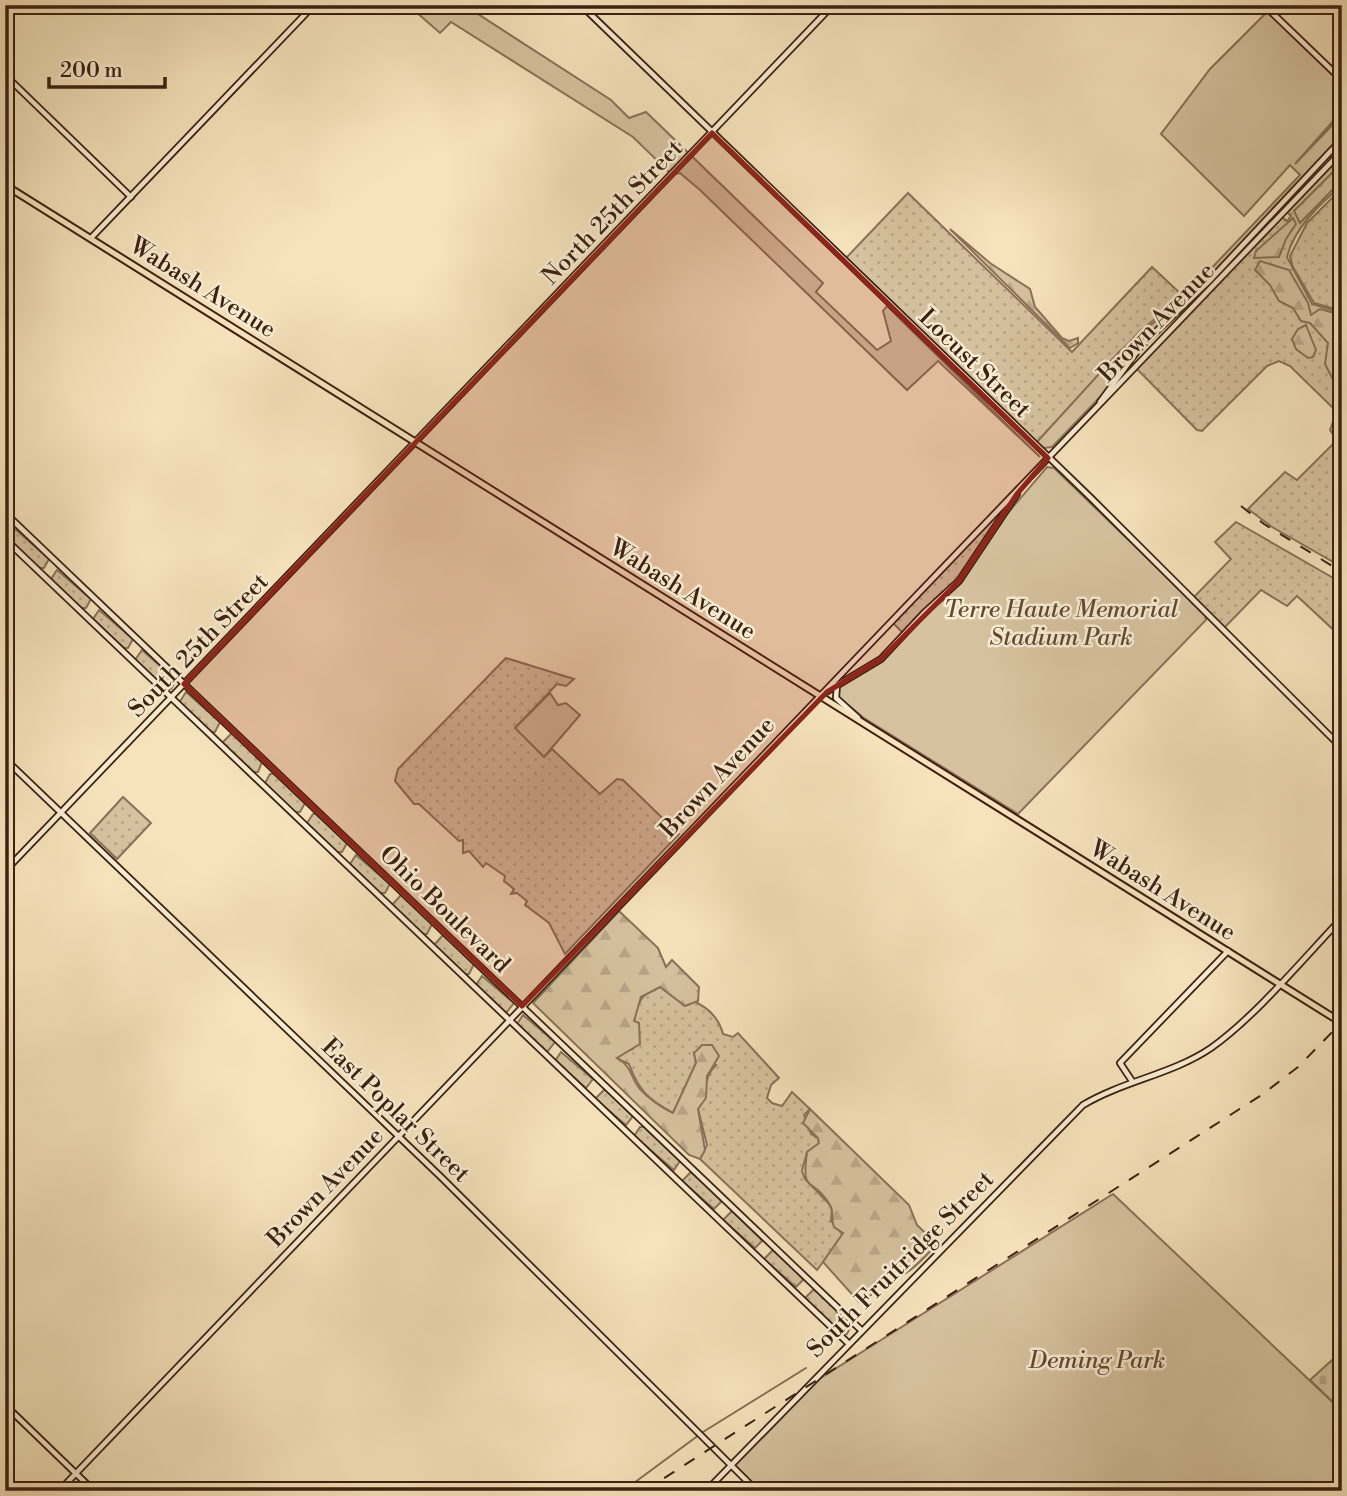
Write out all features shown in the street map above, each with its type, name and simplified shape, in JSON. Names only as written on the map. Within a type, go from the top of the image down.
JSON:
[{"type":"main road","name":"Wabash Avenue","points":[[6,187],[1342,1023]]},
{"type":"street","points":[[91,238],[314,5]]},
{"type":"street","name":"Locust Street","points":[[581,5],[1048,458],[1342,748]]},
{"type":"street","name":"North 25th Street","points":[[416,442],[833,5]]},
{"type":"street","points":[[1264,5],[1342,80]]},
{"type":"street","points":[[5,75],[131,197]]},
{"type":"street","name":"Brown Avenue","points":[[59,1491],[820,695],[857,661],[881,631],[1017,494],[1098,406],[1147,340],[1191,299],[1342,139]]},
{"type":"street","name":"Brown Avenue","points":[[1128,368],[1196,305],[1342,151]]},
{"type":"street","points":[[1237,251],[1242,256]]},
{"type":"street","points":[[1191,299],[1196,305]]},
{"type":"street","name":"South 25th Street","points":[[5,871],[416,442]]},
{"type":"street","name":"Brown Avenue","points":[[820,695],[881,659],[924,612],[959,581],[979,556],[1017,494]]},
{"type":"street","name":"Ohio Boulevard","points":[[5,513],[860,1329]]},
{"type":"street","name":"Ohio Boulevard","points":[[5,539],[847,1342]]},
{"type":"street","points":[[837,684],[835,697],[863,722]]},
{"type":"street","name":"East Poplar Street","points":[[5,759],[399,1136],[757,1491]]},
{"type":"street","name":"South Fruitridge Street","points":[[706,1491],[847,1342],[1083,1105],[1210,1048],[1280,983],[1342,918]]},
{"type":"street","points":[[1132,1082],[1120,1063],[1228,951]]},
{"type":"street","points":[[5,1405],[94,1491]]},
{"type":"highlighted area","points":[[712,133],[1048,458],[1017,494],[959,581],[881,659],[827,692],[522,1006],[184,684]]},
{"type":"green space","points":[[408,5],[464,5],[611,100],[629,118],[646,112],[823,283],[816,292],[877,350],[891,341],[883,311],[887,306],[1040,457],[938,361],[907,390],[700,190],[680,173],[672,175],[633,137],[451,22],[440,33]]},
{"type":"green space","points":[[1267,12],[1342,84],[1342,111],[1295,164],[1342,115],[1342,137],[1194,294],[1155,330],[1103,394],[1052,447],[1044,448],[1037,442],[1119,352],[1185,296],[1300,175],[1290,165],[1244,216],[1161,134],[1210,69]]},
{"type":"green space","points":[[1342,154],[1342,185],[1302,226],[1287,257],[1312,304],[1342,313],[1342,567],[1272,527],[1248,509],[1285,472],[1297,480],[1337,440],[1330,430],[1335,416],[1333,408],[1290,366],[1279,361],[1267,366],[1202,431],[1197,430],[1137,369],[1140,362],[1282,217],[1287,221],[1291,216],[1287,212]]},
{"type":"green space","points":[[1342,163],[1342,180],[1300,223],[1294,211]]},
{"type":"green space","points":[[1342,188],[1342,311],[1314,303],[1293,267],[1290,256],[1307,223]]},
{"type":"green space","points":[[908,193],[1072,352],[1152,267],[1183,296],[1139,332],[1037,442],[846,258]]},
{"type":"green space","points":[[1293,218],[1296,224],[1279,257],[1254,258],[1256,251]]},
{"type":"green space","points":[[950,229],[990,263],[1030,289],[1035,307],[1062,338],[1069,341],[1078,338],[1078,343],[1070,348]]},
{"type":"green space","points":[[1260,261],[1289,270],[1308,303],[1311,315],[1320,309],[1342,315],[1342,358],[1337,358],[1342,363],[1342,397],[1325,364],[1328,343],[1310,323],[1301,321],[1293,308],[1279,301],[1270,285],[1255,270]]},
{"type":"green space","points":[[1306,325],[1316,350],[1313,357],[1308,358],[1296,349],[1292,339],[1298,329]]},
{"type":"green space","name":"Terre Haute Memorial Stadium Park","points":[[1047,467],[1054,468],[1205,614],[1206,620],[1018,814],[864,718],[837,696],[839,685],[884,658],[923,615],[961,581],[1007,514]]},
{"type":"green space","points":[[1014,496],[956,583],[903,633],[892,622]]},
{"type":"green space","points":[[1236,522],[1342,583],[1342,630],[1338,634],[1297,596],[1287,606],[1261,590],[1224,628],[1194,597],[1231,559],[1215,542]]},
{"type":"green space","points":[[15,529],[49,559],[44,568],[39,568],[9,539]]},
{"type":"green space","points":[[57,570],[91,599],[86,608],[81,608],[51,579]]},
{"type":"green space","points":[[99,610],[133,639],[128,648],[124,648],[93,619]]},
{"type":"green space","points":[[142,650],[176,680],[171,689],[166,689],[135,660]]},
{"type":"green space","points":[[506,658],[574,679],[566,686],[557,684],[516,727],[544,757],[552,749],[600,794],[617,779],[623,780],[679,834],[565,954],[549,923],[525,905],[527,901],[517,893],[511,894],[514,889],[504,881],[505,876],[486,863],[483,867],[469,851],[463,853],[463,840],[459,841],[419,804],[414,804],[395,781],[398,769]]},
{"type":"green space","points":[[186,692],[220,722],[215,732],[210,732],[179,703]]},
{"type":"green space","points":[[550,693],[558,705],[566,703],[580,715],[544,757],[515,728]]},
{"type":"green space","points":[[232,733],[262,762],[258,772],[253,772],[222,743]]},
{"type":"green space","points":[[270,774],[274,774],[305,803],[300,812],[295,812],[265,783]]},
{"type":"green space","points":[[123,797],[151,823],[117,859],[90,833]]},
{"type":"green space","points":[[313,814],[347,843],[342,852],[337,852],[307,823]]},
{"type":"green space","points":[[356,855],[390,884],[385,893],[380,893],[350,864]]},
{"type":"green space","points":[[401,895],[432,924],[427,934],[422,934],[392,905]]},
{"type":"green space","points":[[619,911],[658,948],[666,967],[672,960],[699,987],[698,1001],[685,1006],[660,987],[641,997],[634,1021],[639,1023],[640,1044],[617,1058],[626,1065],[644,1093],[673,1113],[696,1063],[694,1053],[702,1045],[712,1045],[719,1056],[707,1076],[706,1098],[698,1109],[705,1150],[700,1159],[689,1155],[533,1003]]},
{"type":"green space","points":[[443,935],[474,964],[469,974],[464,974],[434,945]]},
{"type":"green space","points":[[482,976],[514,1003],[506,1013],[476,985]]},
{"type":"green space","points":[[660,987],[698,1003],[713,1015],[723,1034],[733,1037],[738,1033],[779,1078],[771,1085],[767,1098],[772,1103],[782,1106],[792,1092],[810,1109],[804,1115],[811,1134],[818,1138],[819,1144],[807,1152],[802,1171],[805,1179],[832,1207],[831,1221],[843,1235],[817,1270],[700,1159],[707,1145],[698,1109],[709,1075],[716,1065],[694,1053],[696,1063],[673,1113],[645,1093],[629,1064],[616,1058],[622,1052],[633,1049],[634,1020],[639,1003],[644,996]]},
{"type":"green space","points":[[523,1015],[555,1042],[547,1052],[517,1024]]},
{"type":"green space","points":[[561,1052],[593,1079],[586,1088],[555,1061]]},
{"type":"green space","points":[[605,1089],[633,1116],[626,1125],[595,1099]]},
{"type":"green space","points":[[810,1109],[909,1205],[917,1225],[937,1244],[912,1269],[880,1283],[871,1295],[859,1302],[823,1262],[843,1233],[834,1227],[832,1210],[824,1196],[807,1180],[807,1152],[819,1143],[818,1138],[803,1123]]},
{"type":"green space","points":[[640,1127],[644,1127],[680,1161],[674,1170],[634,1136]]},
{"type":"green space","points":[[691,1172],[720,1199],[721,1202],[714,1209],[682,1181]]},
{"type":"green space","name":"Deming Park","points":[[1113,1194],[1342,1411],[1342,1491],[758,1491],[730,1465],[800,1391]]},
{"type":"green space","points":[[732,1211],[762,1241],[755,1248],[723,1220]]},
{"type":"green space","points":[[773,1250],[802,1277],[803,1280],[796,1287],[764,1259]]},
{"type":"green space","points":[[814,1289],[852,1324],[847,1334],[843,1335],[805,1298]]},
{"type":"green space","points":[[1342,1351],[1342,1411],[1310,1380]]},
{"type":"waterway","points":[[623,1491],[703,1432],[806,1368]]},
{"type":"railway","points":[[1241,506],[1264,524],[1342,572]]},
{"type":"railway","points":[[644,1491],[1263,1094],[1298,1067],[1342,1022]]}]
